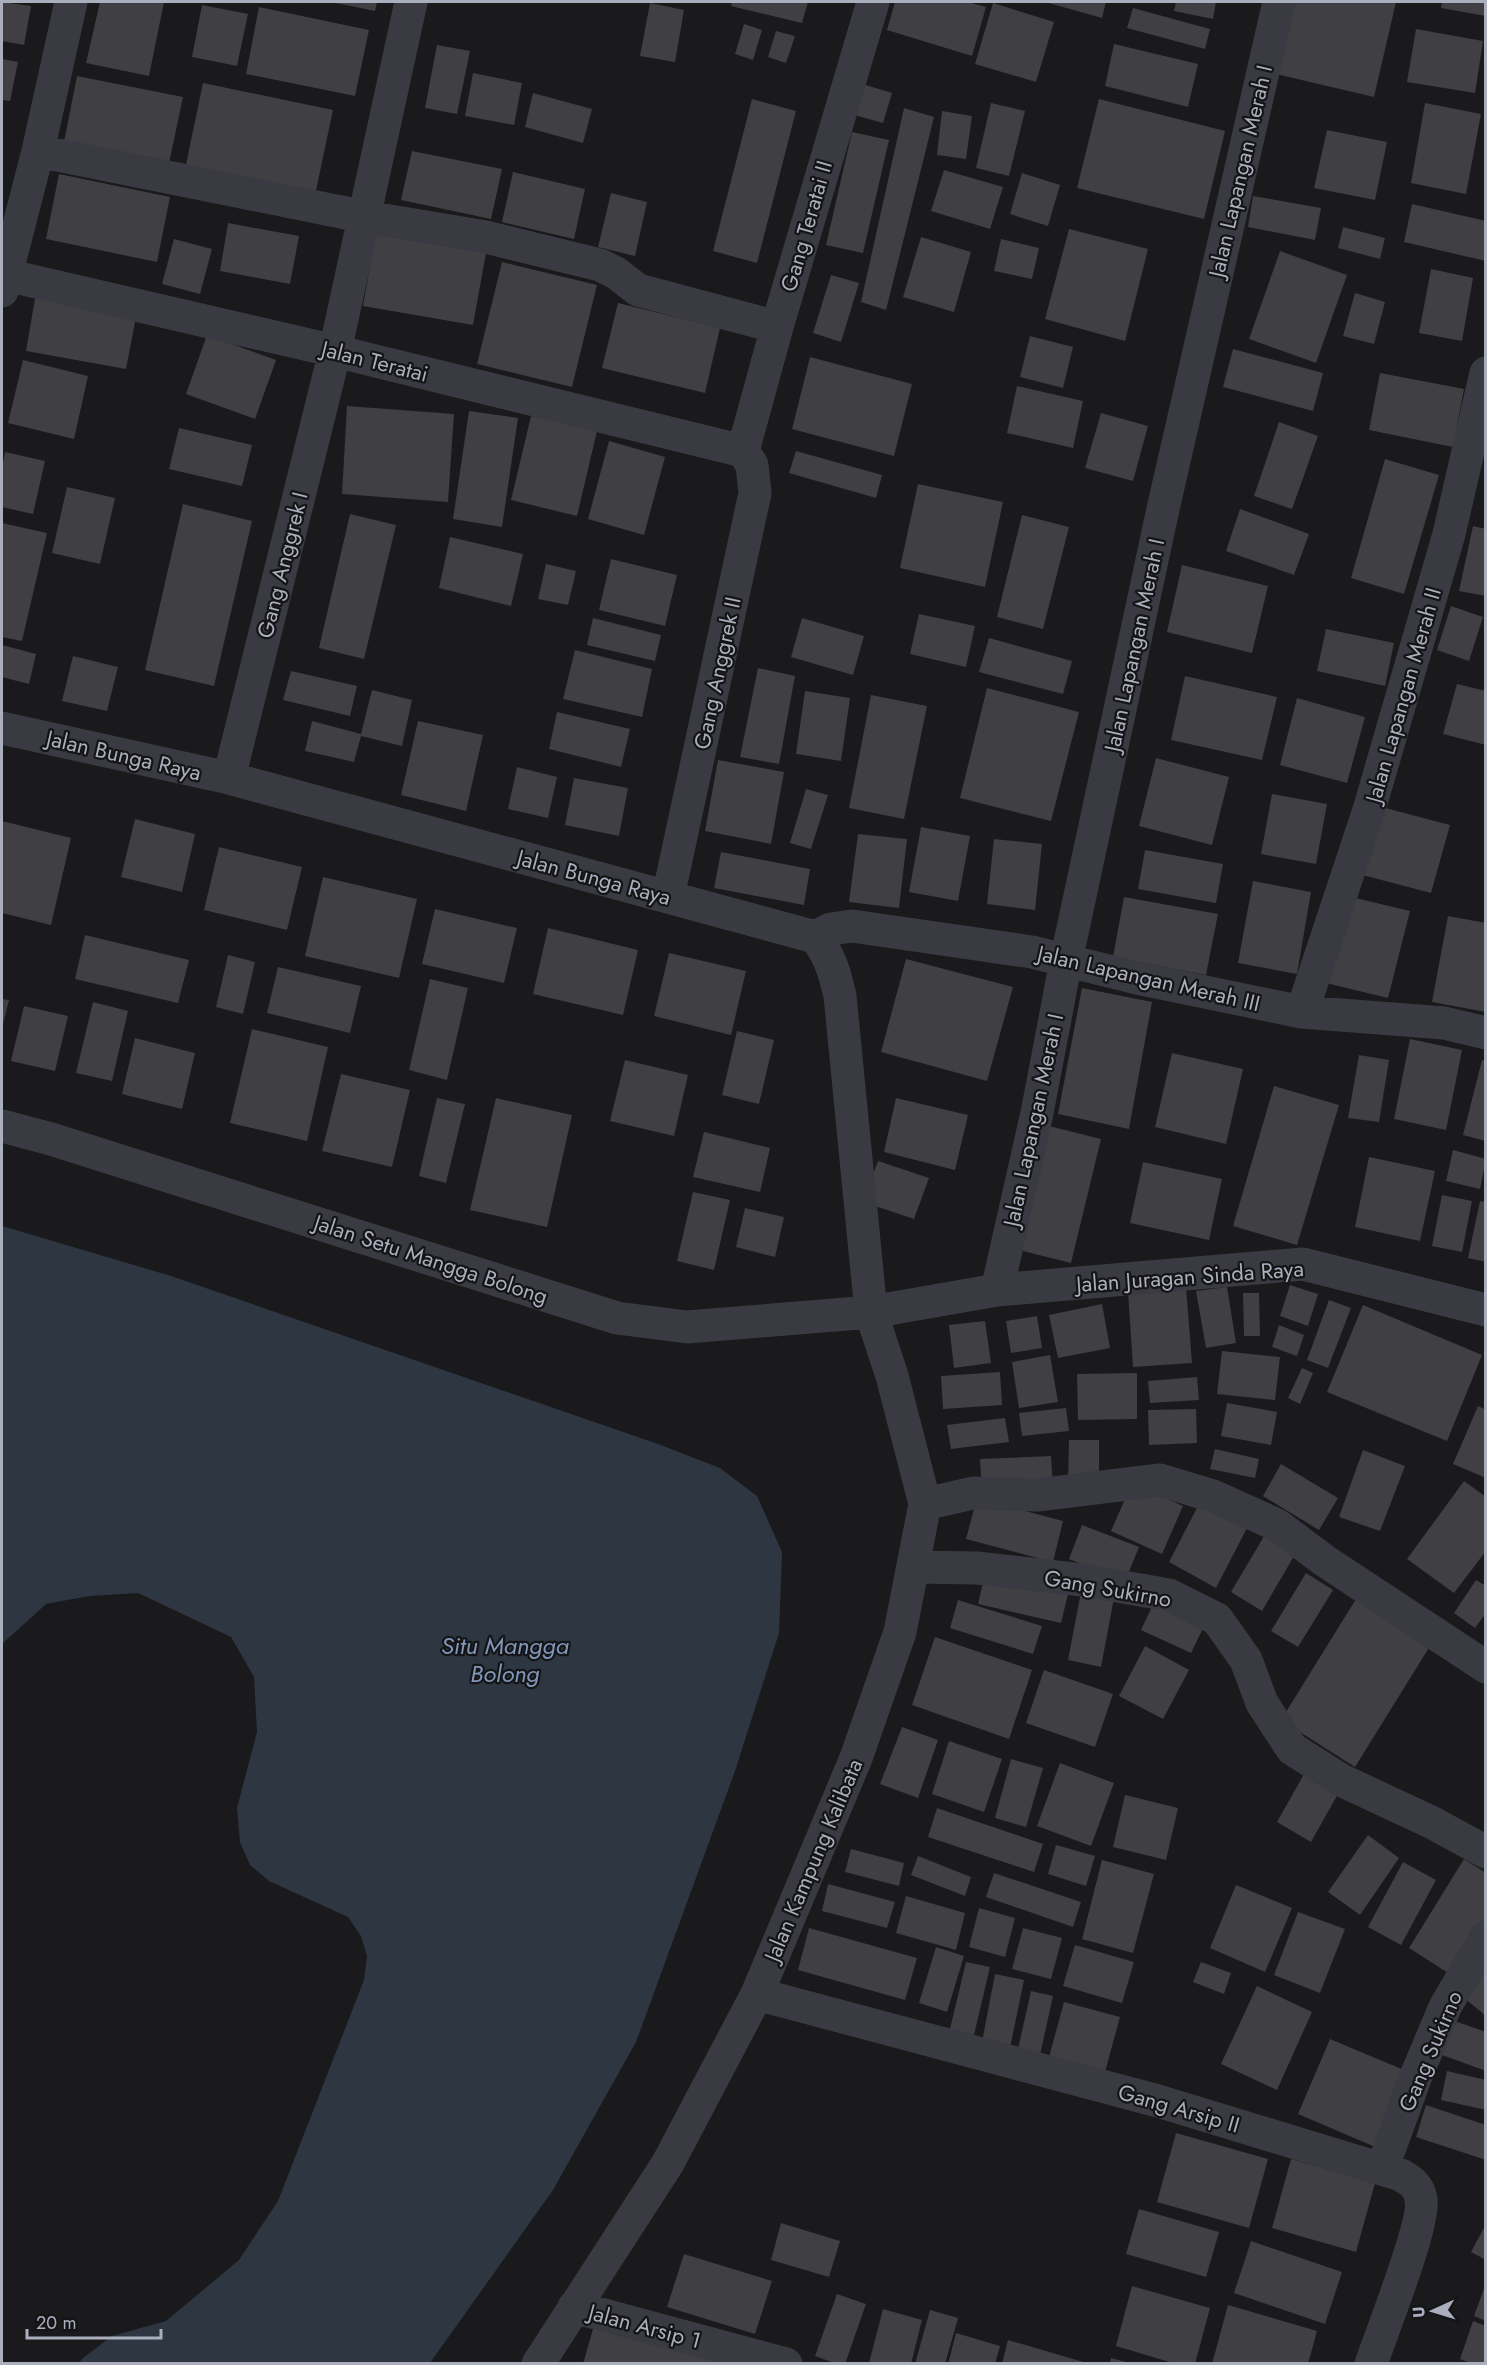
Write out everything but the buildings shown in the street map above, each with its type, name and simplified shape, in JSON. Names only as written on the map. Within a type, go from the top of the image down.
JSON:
[{"type":"street","points":[[5,265],[38,151],[70,2]]},
{"type":"street","name":"Gang Anggrek I","points":[[229,778],[335,351],[411,2]]},
{"type":"street","name":"Gang Teratai II","points":[[743,451],[777,327],[873,2]]},
{"type":"street","name":"Jalan Lapangan Merah I","points":[[997,1290],[1037,1113],[1066,961],[1166,497],[1279,2]]},
{"type":"street","points":[[38,151],[366,217],[486,237],[600,265],[616,273],[639,290],[777,327]]},
{"type":"street","name":"Jalan Teratai","points":[[5,265],[335,351],[743,451]]},
{"type":"street","name":"Jalan Lapangan Merah II","points":[[1302,1012],[1369,810],[1449,534],[1485,374]]},
{"type":"street","name":"Gang Anggrek II","points":[[668,897],[755,494],[752,465],[743,451]]},
{"type":"street","name":"Jalan Bunga Raya","points":[[2,728],[229,778],[815,937]]},
{"type":"street","name":"Jalan Lapangan Merah III","points":[[815,937],[831,929],[852,926],[1032,952],[1302,1012],[1444,1023],[1485,1032]]},
{"type":"street","points":[[815,937],[826,951],[835,972],[840,996],[871,1311]]},
{"type":"street","name":"Jalan Setu Mangga Bolong","points":[[2,1126],[51,1139],[617,1318],[687,1327],[871,1311],[997,1290]]},
{"type":"street","name":"Jalan Juragan Sinda Raya","points":[[997,1290],[1303,1264],[1485,1310]]},
{"type":"street","name":"Jalan Kampung Kalibata","points":[[538,2364],[669,2163],[757,1994],[856,1758],[900,1632],[925,1504],[892,1376],[871,1311]]},
{"type":"street","points":[[925,1504],[973,1493],[1037,1495],[1160,1480],[1181,1486],[1213,1496],[1277,1525],[1325,1561],[1485,1667]]},
{"type":"street","name":"Gang Sukirno","points":[[914,1567],[977,1568],[1102,1583],[1169,1595],[1217,1619],[1246,1660],[1262,1703],[1292,1749],[1341,1780],[1485,1852]]},
{"type":"street","name":"Gang Sukirno","points":[[1383,2169],[1416,2076],[1445,2007],[1485,1937]]},
{"type":"street","name":"Gang Arsip II","points":[[757,1994],[1158,2101],[1401,2175],[1416,2184],[1422,2200],[1418,2226],[1382,2361]]},
{"type":"street","name":"Jalan Arsip 1","points":[[574,2307],[787,2363]]},
{"type":"water","name":"Situ Mangga Bolong","points":[[2,1226],[171,1276],[658,1444],[720,1468],[757,1496],[782,1552],[779,1633],[735,1771],[636,2042],[553,2190],[430,2363],[79,2363],[112,2336],[166,2321],[239,2260],[278,2201],[364,1980],[367,1956],[361,1936],[348,1917],[269,1881],[250,1865],[240,1842],[237,1808],[257,1732],[254,1677],[231,1637],[138,1593],[89,1596],[46,1604],[2,1644]]}]
